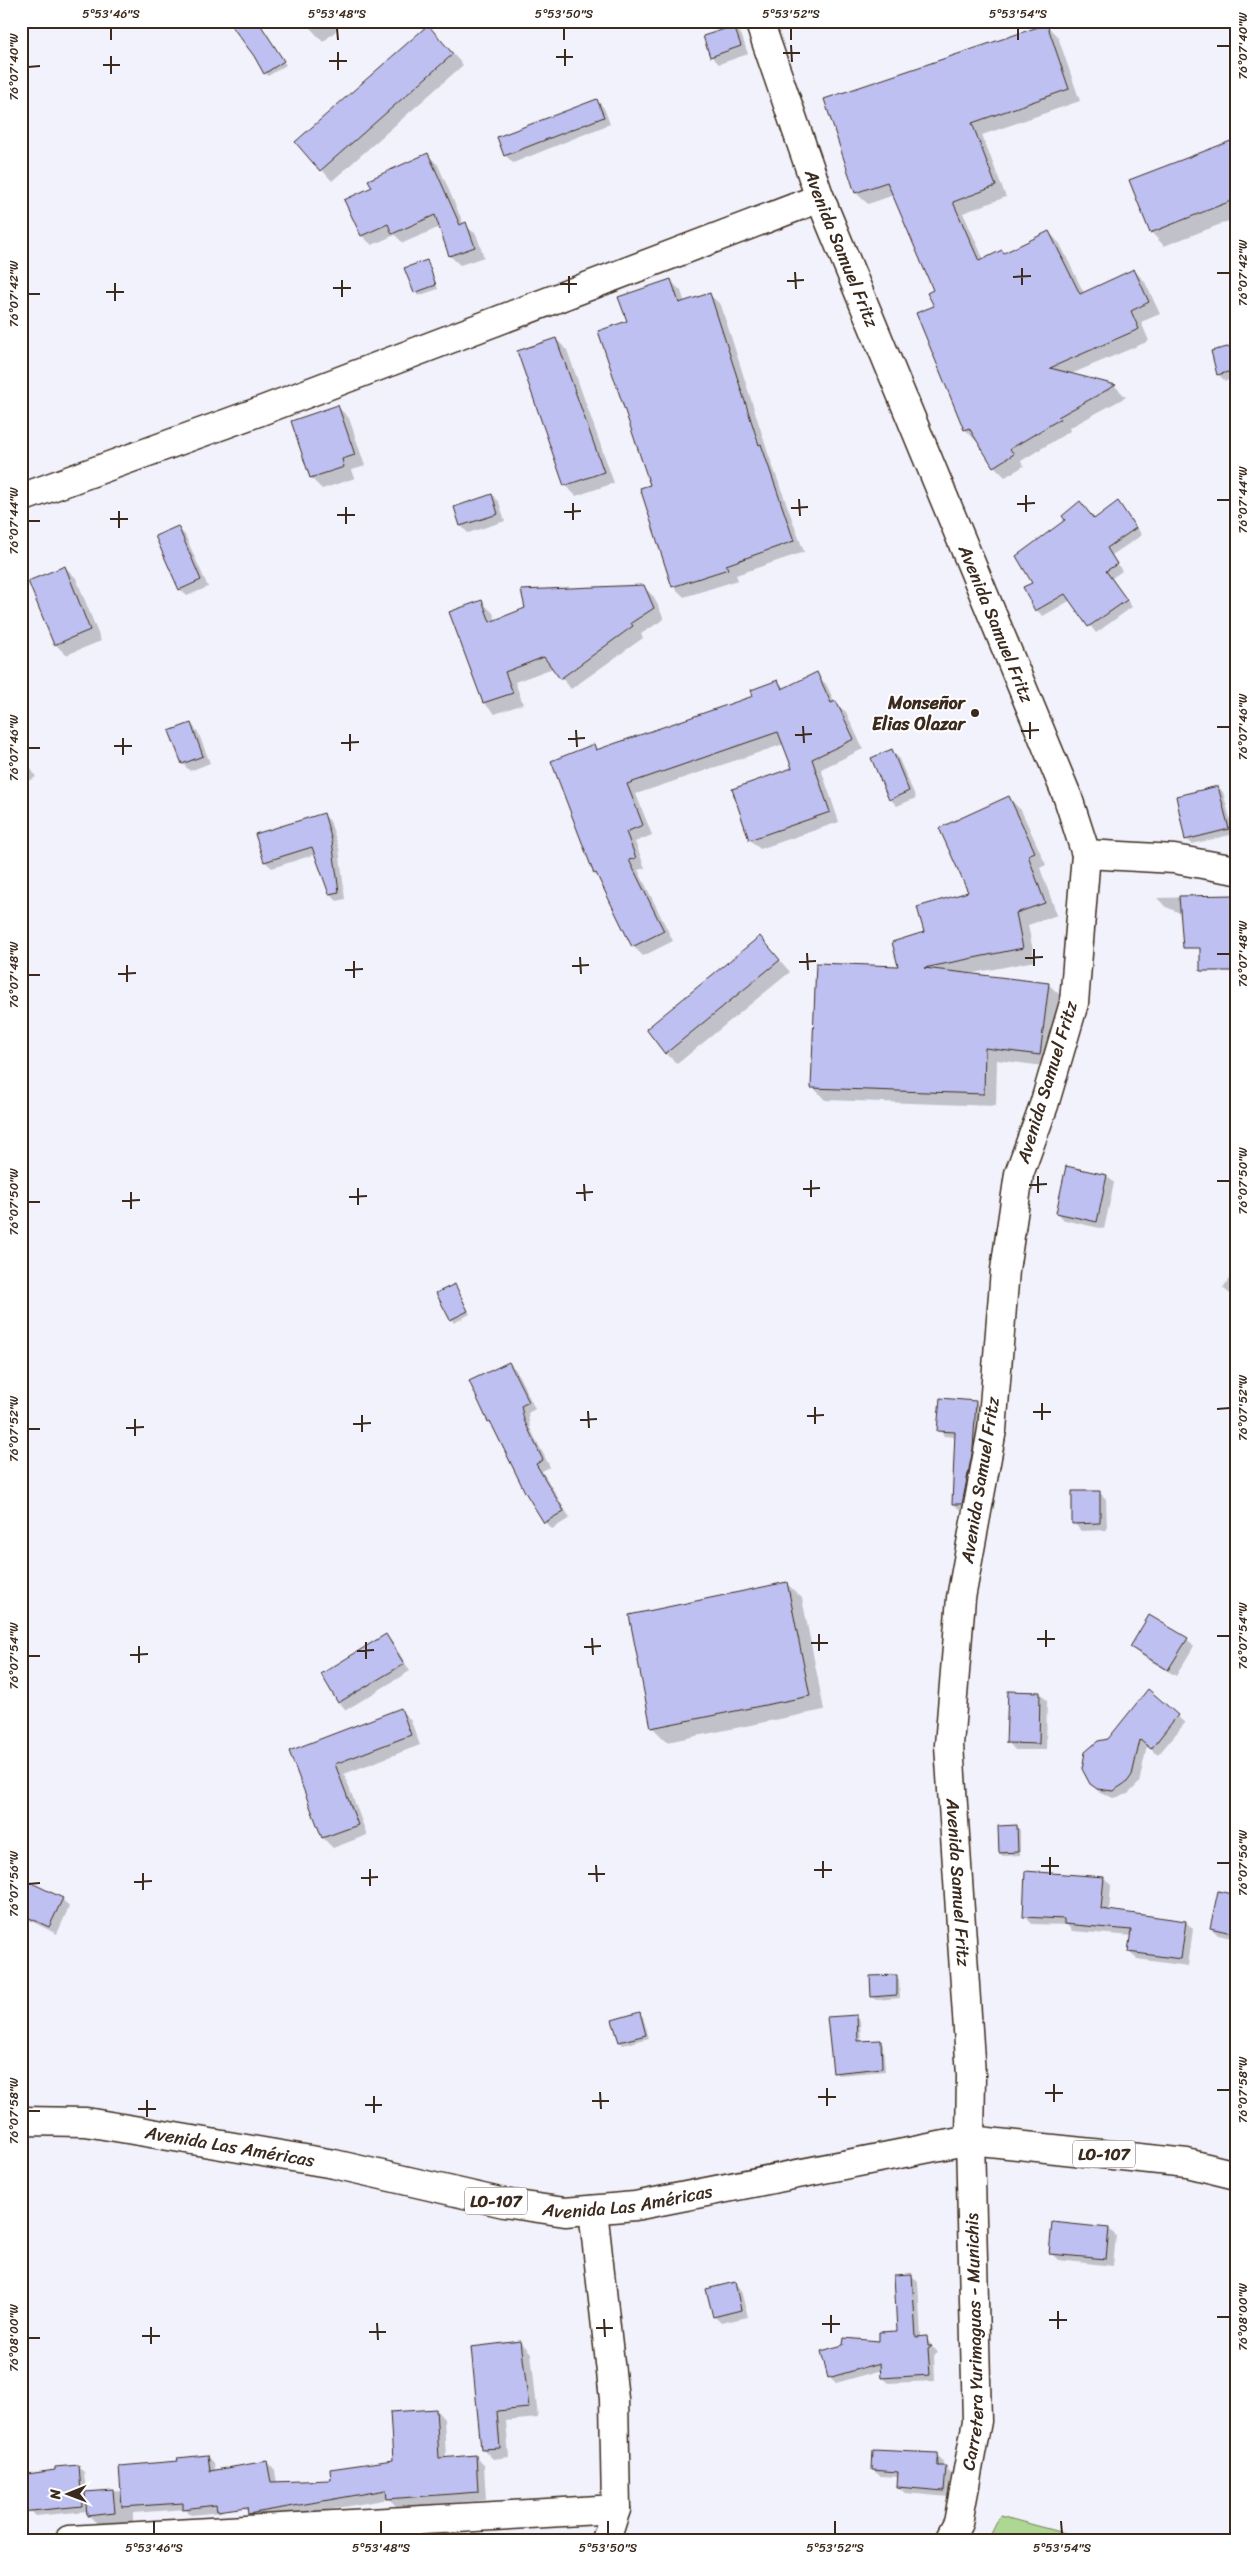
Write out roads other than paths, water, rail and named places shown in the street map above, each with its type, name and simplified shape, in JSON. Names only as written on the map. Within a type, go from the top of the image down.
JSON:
[{"type":"street","name":"Avenida Samuel Fritz","points":[[759,21],[820,198],[1068,798],[1086,854],[1074,1003],[1044,1104],[1019,1174],[1005,1270],[992,1430],[961,1598],[949,1745],[971,2075],[970,2140]]},
{"type":"street","points":[[21,498],[258,412],[820,198]]},
{"type":"street","points":[[1086,854],[1174,859],[1236,870]]},
{"type":"street","name":"Avenida Las Américas","points":[[21,2121],[86,2122],[334,2164],[504,2203],[565,2212],[635,2206],[970,2140],[1187,2162],[1236,2175]]},
{"type":"street","name":"Carretera Yurimaguas - Munichis","points":[[949,2540],[958,2523],[977,2421],[970,2140]]},
{"type":"street","points":[[593,2210],[614,2399],[616,2509],[606,2540]]},
{"type":"street","points":[[85,2539],[616,2509]]},
{"type":"place","name":"Monseñor Elias Olazar","points":[[975,713]]}]
